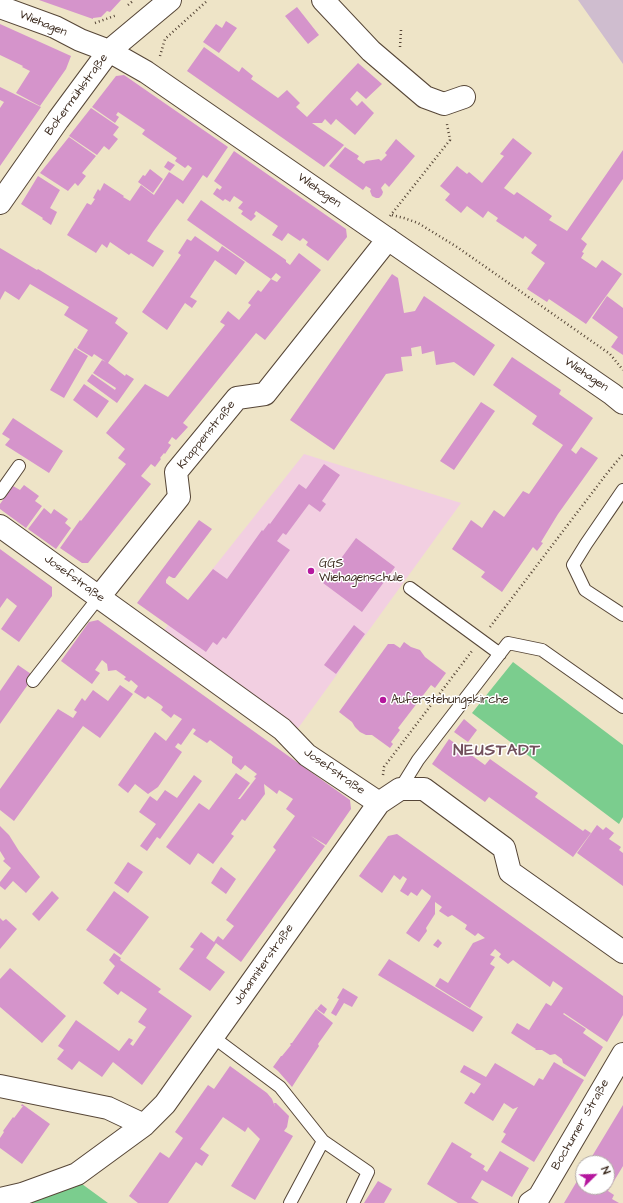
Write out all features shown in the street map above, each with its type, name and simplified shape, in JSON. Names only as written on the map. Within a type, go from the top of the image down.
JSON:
[{"type":"street","name":"Bokermühlstraße","points":[[0,204],[58,120],[109,51],[170,0]]},
{"type":"street","points":[[323,0],[371,51],[425,96],[454,100]]},
{"type":"street","name":"Wiehagen","points":[[0,7],[55,26],[80,40],[109,51],[146,72],[623,403]]},
{"type":"street","name":"Knappenstraße","points":[[99,597],[179,497],[176,472],[237,398],[265,394],[388,240]]},
{"type":"street","name":"Josefstraße","points":[[0,526],[282,729],[307,755],[379,803]]},
{"type":"street","points":[[379,803],[400,789],[424,789],[504,848],[510,872],[623,952]]},
{"type":"street","name":"Johanniterstraße","points":[[0,1198],[22,1194],[77,1174],[144,1125],[165,1104],[379,803]]},
{"type":"street","name":"Bochumer Straße","points":[[539,1202],[623,1054]]},
{"type":"street","points":[[0,1086],[108,1108],[144,1125]]},
{"type":"lane","points":[[0,494],[20,466]]},
{"type":"lane","points":[[623,490],[586,544],[574,565],[585,590],[623,615]]},
{"type":"lane","points":[[410,588],[500,654]]},
{"type":"lane","points":[[33,681],[99,597]]},
{"type":"lane","points":[[400,789],[418,760],[508,643],[542,650],[623,707]]},
{"type":"lane","points":[[213,1037],[280,1087],[323,1141],[368,1172],[352,1203]]},
{"type":"lane","points":[[290,1203],[323,1141]]},
{"type":"path","points":[[123,10],[134,0]]},
{"type":"path","points":[[164,62],[160,56],[165,39],[208,0]]},
{"type":"path","points":[[90,22],[95,23],[118,14]]},
{"type":"path","points":[[388,240],[391,215],[450,140],[454,100]]},
{"type":"path","points":[[384,213],[418,223],[457,247],[610,354],[623,370]]},
{"type":"path","points":[[379,803],[384,767],[623,454]]},
{"type":"shaded area","points":[[578,0],[623,0],[623,64]]},
{"type":"shaded area","name":"GGS Wiehagenschule","points":[[304,454],[461,503],[291,738],[157,639]]},
{"type":"green space","points":[[513,662],[623,745],[623,817],[619,824],[472,713]]},
{"type":"green space","points":[[82,1184],[108,1203],[20,1203]]},
{"type":"building","points":[[39,0],[121,0],[110,12],[107,11],[101,17],[93,19]]},
{"type":"building","points":[[297,7],[319,35],[308,44],[285,16]]},
{"type":"building","points":[[226,21],[237,28],[219,53],[203,42],[216,24],[222,28]]},
{"type":"building","points":[[0,24],[71,56],[66,69],[40,106],[16,93],[30,71],[0,55]]},
{"type":"building","points":[[204,47],[239,72],[242,67],[253,76],[251,79],[278,98],[287,90],[300,103],[296,107],[307,117],[358,63],[382,84],[366,99],[357,91],[350,99],[357,106],[362,101],[374,113],[355,135],[336,119],[331,125],[325,119],[322,123],[312,123],[344,145],[324,167],[187,71]]},
{"type":"building","points":[[124,75],[228,147],[207,178],[203,175],[183,204],[177,199],[147,241],[164,251],[153,267],[131,253],[129,255],[110,242],[107,248],[102,244],[96,253],[67,235],[87,203],[91,205],[95,199],[93,198],[98,189],[100,191],[104,183],[130,201],[141,185],[154,195],[169,172],[183,181],[192,168],[188,165],[185,168],[175,161],[177,158],[142,134],[145,130],[118,112],[116,115],[119,117],[115,123],[92,107],[116,76]]},
{"type":"building","points":[[0,87],[41,107],[0,166],[0,108],[4,102],[0,100]]},
{"type":"building","points":[[91,108],[119,127],[113,135],[118,139],[109,150],[104,146],[97,155],[69,136]]},
{"type":"building","points":[[69,137],[96,156],[82,173],[86,176],[78,186],[75,183],[68,191],[40,173]]},
{"type":"building","points":[[513,138],[532,153],[504,188],[514,195],[517,192],[552,216],[549,220],[567,231],[623,150],[623,179],[581,239],[587,244],[582,252],[584,253],[581,258],[596,268],[602,260],[622,274],[586,324],[549,299],[547,302],[527,289],[545,263],[531,253],[537,245],[525,236],[523,239],[496,221],[498,218],[488,211],[483,218],[467,206],[461,213],[445,200],[450,194],[440,186],[457,166],[467,174],[469,172],[482,183],[504,156],[500,154]]},
{"type":"building","points":[[396,139],[415,156],[389,187],[385,183],[381,188],[383,192],[379,198],[372,196],[370,191],[371,189],[366,186],[363,190],[329,166],[345,147],[359,156],[357,159],[364,164],[366,161],[379,159],[381,161],[387,155],[385,153]]},
{"type":"building","points":[[234,151],[346,229],[347,237],[328,261],[306,245],[308,242],[303,238],[300,241],[288,233],[282,241],[272,235],[278,226],[256,211],[254,214],[256,216],[251,221],[241,214],[243,211],[238,208],[243,202],[234,196],[230,202],[225,199],[223,201],[213,194],[217,188],[220,190],[222,187],[214,181]]},
{"type":"building","points":[[168,161],[175,165],[170,171],[164,167]]},
{"type":"building","points":[[150,169],[163,179],[153,193],[138,182]]},
{"type":"building","points":[[38,176],[60,190],[50,208],[57,212],[51,225],[21,204]]},
{"type":"building","points":[[201,200],[286,260],[286,262],[290,265],[299,253],[321,270],[265,340],[256,333],[183,423],[188,427],[176,440],[172,437],[168,443],[171,445],[165,454],[164,453],[160,458],[161,459],[155,467],[151,464],[141,476],[151,484],[88,563],[82,563],[60,548],[80,520],[81,521],[126,464],[118,458],[125,449],[106,433],[145,384],[168,397],[225,325],[220,322],[228,311],[239,320],[251,305],[248,303],[258,290],[261,292],[271,279],[187,220]],"holes":[[[276,273],[281,277],[277,282],[271,279]]]},
{"type":"building","points":[[195,236],[218,252],[222,246],[245,262],[236,275],[215,260],[190,297],[197,301],[192,308],[185,303],[167,330],[142,312],[181,255],[178,253],[187,239],[191,241]]},
{"type":"building","points":[[0,248],[37,270],[38,269],[118,318],[115,323],[128,333],[108,363],[125,376],[126,374],[134,379],[117,403],[87,381],[92,374],[115,390],[116,388],[93,373],[102,360],[106,362],[94,354],[92,357],[77,348],[88,330],[64,315],[69,307],[30,284],[19,300],[5,291],[0,300]]},
{"type":"building","points":[[392,274],[398,278],[404,313],[415,311],[424,296],[495,345],[474,376],[454,362],[436,365],[434,351],[422,354],[421,346],[411,348],[412,356],[401,357],[403,371],[386,374],[334,450],[290,420]]},
{"type":"building","points":[[607,296],[623,308],[623,355],[611,347],[618,337],[592,318]]},
{"type":"building","points":[[75,348],[88,356],[64,398],[50,390]]},
{"type":"building","points":[[512,357],[561,390],[559,394],[593,418],[571,450],[576,454],[581,447],[598,458],[558,514],[541,542],[543,543],[537,551],[533,547],[502,592],[481,577],[485,572],[452,549],[471,520],[482,528],[494,510],[504,517],[523,491],[529,494],[563,445],[532,424],[537,416],[493,385]]},
{"type":"building","points":[[84,384],[109,401],[97,418],[73,400]]},
{"type":"building","points":[[481,402],[495,411],[454,470],[440,461]]},
{"type":"building","points":[[13,418],[63,451],[49,473],[5,445],[10,439],[2,434]]},
{"type":"building","points":[[324,464],[340,475],[322,501],[326,504],[320,512],[309,504],[286,535],[283,533],[277,541],[290,550],[226,639],[223,637],[217,645],[213,642],[206,652],[137,603],[199,520],[212,529],[175,578],[169,576],[166,583],[188,600],[213,569],[227,579],[262,530],[263,531],[269,523],[270,524],[299,484],[306,489]]},
{"type":"building","points":[[24,485],[39,496],[35,501],[42,506],[26,528],[0,509],[0,504],[13,486],[20,490]]},
{"type":"building","points":[[44,508],[51,514],[54,509],[68,519],[65,523],[71,528],[56,549],[28,529]]},
{"type":"building","points":[[356,538],[395,567],[362,612],[323,583]]},
{"type":"building","points":[[0,549],[52,587],[52,596],[19,642],[1,629],[17,606],[7,598],[0,608]]},
{"type":"building","points":[[98,620],[350,800],[351,809],[326,845],[311,836],[325,846],[241,962],[216,943],[206,958],[225,972],[210,991],[179,969],[194,949],[190,947],[201,932],[214,942],[218,936],[223,940],[234,926],[226,920],[276,850],[273,847],[295,816],[286,809],[293,799],[279,790],[277,794],[264,784],[265,794],[245,821],[242,819],[231,834],[234,836],[213,864],[198,853],[190,865],[166,847],[199,803],[209,810],[236,773],[250,783],[238,799],[240,799],[256,778],[254,777],[257,774],[245,765],[241,770],[232,763],[233,757],[210,740],[207,743],[193,734],[196,730],[193,728],[181,745],[178,743],[175,747],[182,752],[158,787],[148,794],[135,784],[128,793],[118,785],[155,732],[166,741],[182,719],[174,714],[171,718],[161,710],[163,707],[161,705],[148,696],[145,699],[134,692],[138,686],[131,680],[129,682],[124,679],[126,677],[116,670],[108,671],[107,664],[102,660],[95,670],[100,673],[92,684],[61,661],[89,622]]},
{"type":"building","points":[[354,625],[365,634],[336,674],[324,665]]},
{"type":"building","name":"Auferstehungskirche","points":[[404,642],[411,647],[420,650],[425,657],[446,673],[435,688],[431,685],[398,728],[400,730],[391,742],[393,744],[390,748],[372,735],[366,735],[360,732],[352,722],[339,712],[388,644],[394,644],[400,648]]},
{"type":"building","points":[[18,665],[34,676],[0,724],[0,691]]},
{"type":"building","points":[[120,685],[133,694],[100,738],[83,726],[14,821],[0,810],[0,789],[58,709],[73,718],[77,712],[74,710],[82,698],[85,701],[93,690],[108,701]]},
{"type":"building","points":[[464,719],[477,730],[468,742],[454,732]]},
{"type":"building","points":[[449,739],[485,765],[490,759],[538,793],[535,797],[583,831],[585,829],[591,833],[573,857],[489,797],[485,802],[432,764]]},
{"type":"building","points":[[194,775],[202,781],[160,839],[157,837],[147,851],[140,846],[156,824],[139,812],[150,796],[157,801],[165,790],[177,798]]},
{"type":"building","points":[[597,825],[603,830],[606,827],[614,833],[609,839],[621,847],[619,850],[623,853],[623,886],[577,853]]},
{"type":"building","points":[[0,826],[9,835],[19,851],[40,877],[26,893],[13,881],[5,890],[0,886],[0,882],[11,868],[3,861],[5,859],[0,851]]},
{"type":"building","points":[[397,834],[623,996],[623,1015],[607,1042],[564,1013],[563,1014],[586,1029],[583,1033],[603,1047],[585,1077],[563,1063],[562,1059],[555,1054],[550,1055],[542,1050],[535,1050],[536,1049],[511,1033],[517,1023],[529,1030],[546,1003],[551,1006],[563,988],[553,981],[550,987],[513,960],[508,964],[499,957],[501,954],[495,949],[490,955],[495,957],[490,964],[495,967],[470,1008],[435,986],[440,978],[448,983],[473,943],[485,938],[478,933],[475,936],[465,929],[467,925],[452,915],[448,917],[439,911],[442,907],[435,902],[435,914],[426,928],[427,931],[419,942],[406,933],[431,896],[422,889],[417,896],[411,892],[408,896],[400,891],[407,879],[403,876],[400,880],[394,875],[382,893],[359,876],[388,836]]},
{"type":"building","points":[[128,862],[143,872],[128,893],[114,883]]},
{"type":"building","points":[[221,867],[236,879],[226,894],[211,883]]},
{"type":"building","points":[[52,891],[59,898],[39,921],[32,914]]},
{"type":"building","points":[[114,891],[149,917],[121,955],[86,930]]},
{"type":"building","points":[[0,918],[3,921],[6,919],[17,929],[0,949]]},
{"type":"building","points":[[438,939],[442,943],[438,948],[433,945]]},
{"type":"building","points":[[114,953],[121,958],[120,960],[161,989],[158,992],[192,1016],[142,1085],[113,1062],[102,1077],[79,1061],[72,1070],[57,1059],[64,1050],[58,1046],[76,1020],[119,1051],[129,1038],[133,1040],[130,1044],[133,1046],[146,1027],[138,1022],[147,1009],[121,991],[118,995],[103,983],[115,966],[109,960]]},
{"type":"building","points":[[389,959],[483,1017],[473,1032],[378,975]]},
{"type":"building","points":[[10,968],[66,1016],[42,1043],[0,1007],[0,979]]},
{"type":"building","points":[[343,988],[358,997],[352,1007],[344,1003],[336,1016],[331,1013]]},
{"type":"building","points":[[321,1004],[327,1009],[324,1014],[317,1009]]},
{"type":"building","points":[[316,1009],[333,1023],[318,1044],[319,1046],[292,1087],[273,1067],[291,1045],[290,1044]]},
{"type":"building","points":[[554,1062],[584,1080],[534,1162],[501,1142],[506,1134],[503,1132],[518,1107],[513,1109],[504,1103],[493,1121],[464,1103],[471,1092],[474,1094],[481,1084],[460,1072],[464,1065],[486,1077],[495,1063],[534,1086],[539,1078],[543,1080]]},
{"type":"building","points":[[230,1066],[267,1093],[272,1099],[275,1107],[274,1103],[276,1103],[289,1116],[287,1127],[284,1131],[293,1136],[255,1200],[231,1186],[260,1139],[248,1127],[245,1132],[223,1117],[200,1149],[209,1155],[202,1166],[196,1162],[168,1203],[138,1203],[129,1196],[160,1152],[169,1158],[183,1138],[175,1132],[208,1085],[214,1089]]},
{"type":"building","points":[[22,1104],[50,1124],[22,1164],[0,1148],[0,1138],[13,1117],[14,1118],[23,1106],[21,1106]]},
{"type":"building","points":[[623,1105],[623,1166],[615,1179],[615,1155],[593,1155]]},
{"type":"building","points":[[452,1142],[472,1154],[470,1157],[485,1166],[483,1169],[487,1172],[500,1151],[529,1168],[512,1197],[482,1180],[471,1198],[479,1203],[458,1203],[427,1184]]},
{"type":"building","points":[[378,1181],[392,1189],[384,1203],[364,1203]]},
{"type":"building","points":[[575,1184],[575,1195],[614,1195],[612,1199],[619,1203],[564,1203]]},
{"type":"place","name":"GGS Wiehagenschule","points":[[311,571]]},
{"type":"place","name":"Auferstehungskirche","points":[[383,700]]},
{"type":"district","name":"NEUSTADT","points":[[497,752]]}]
